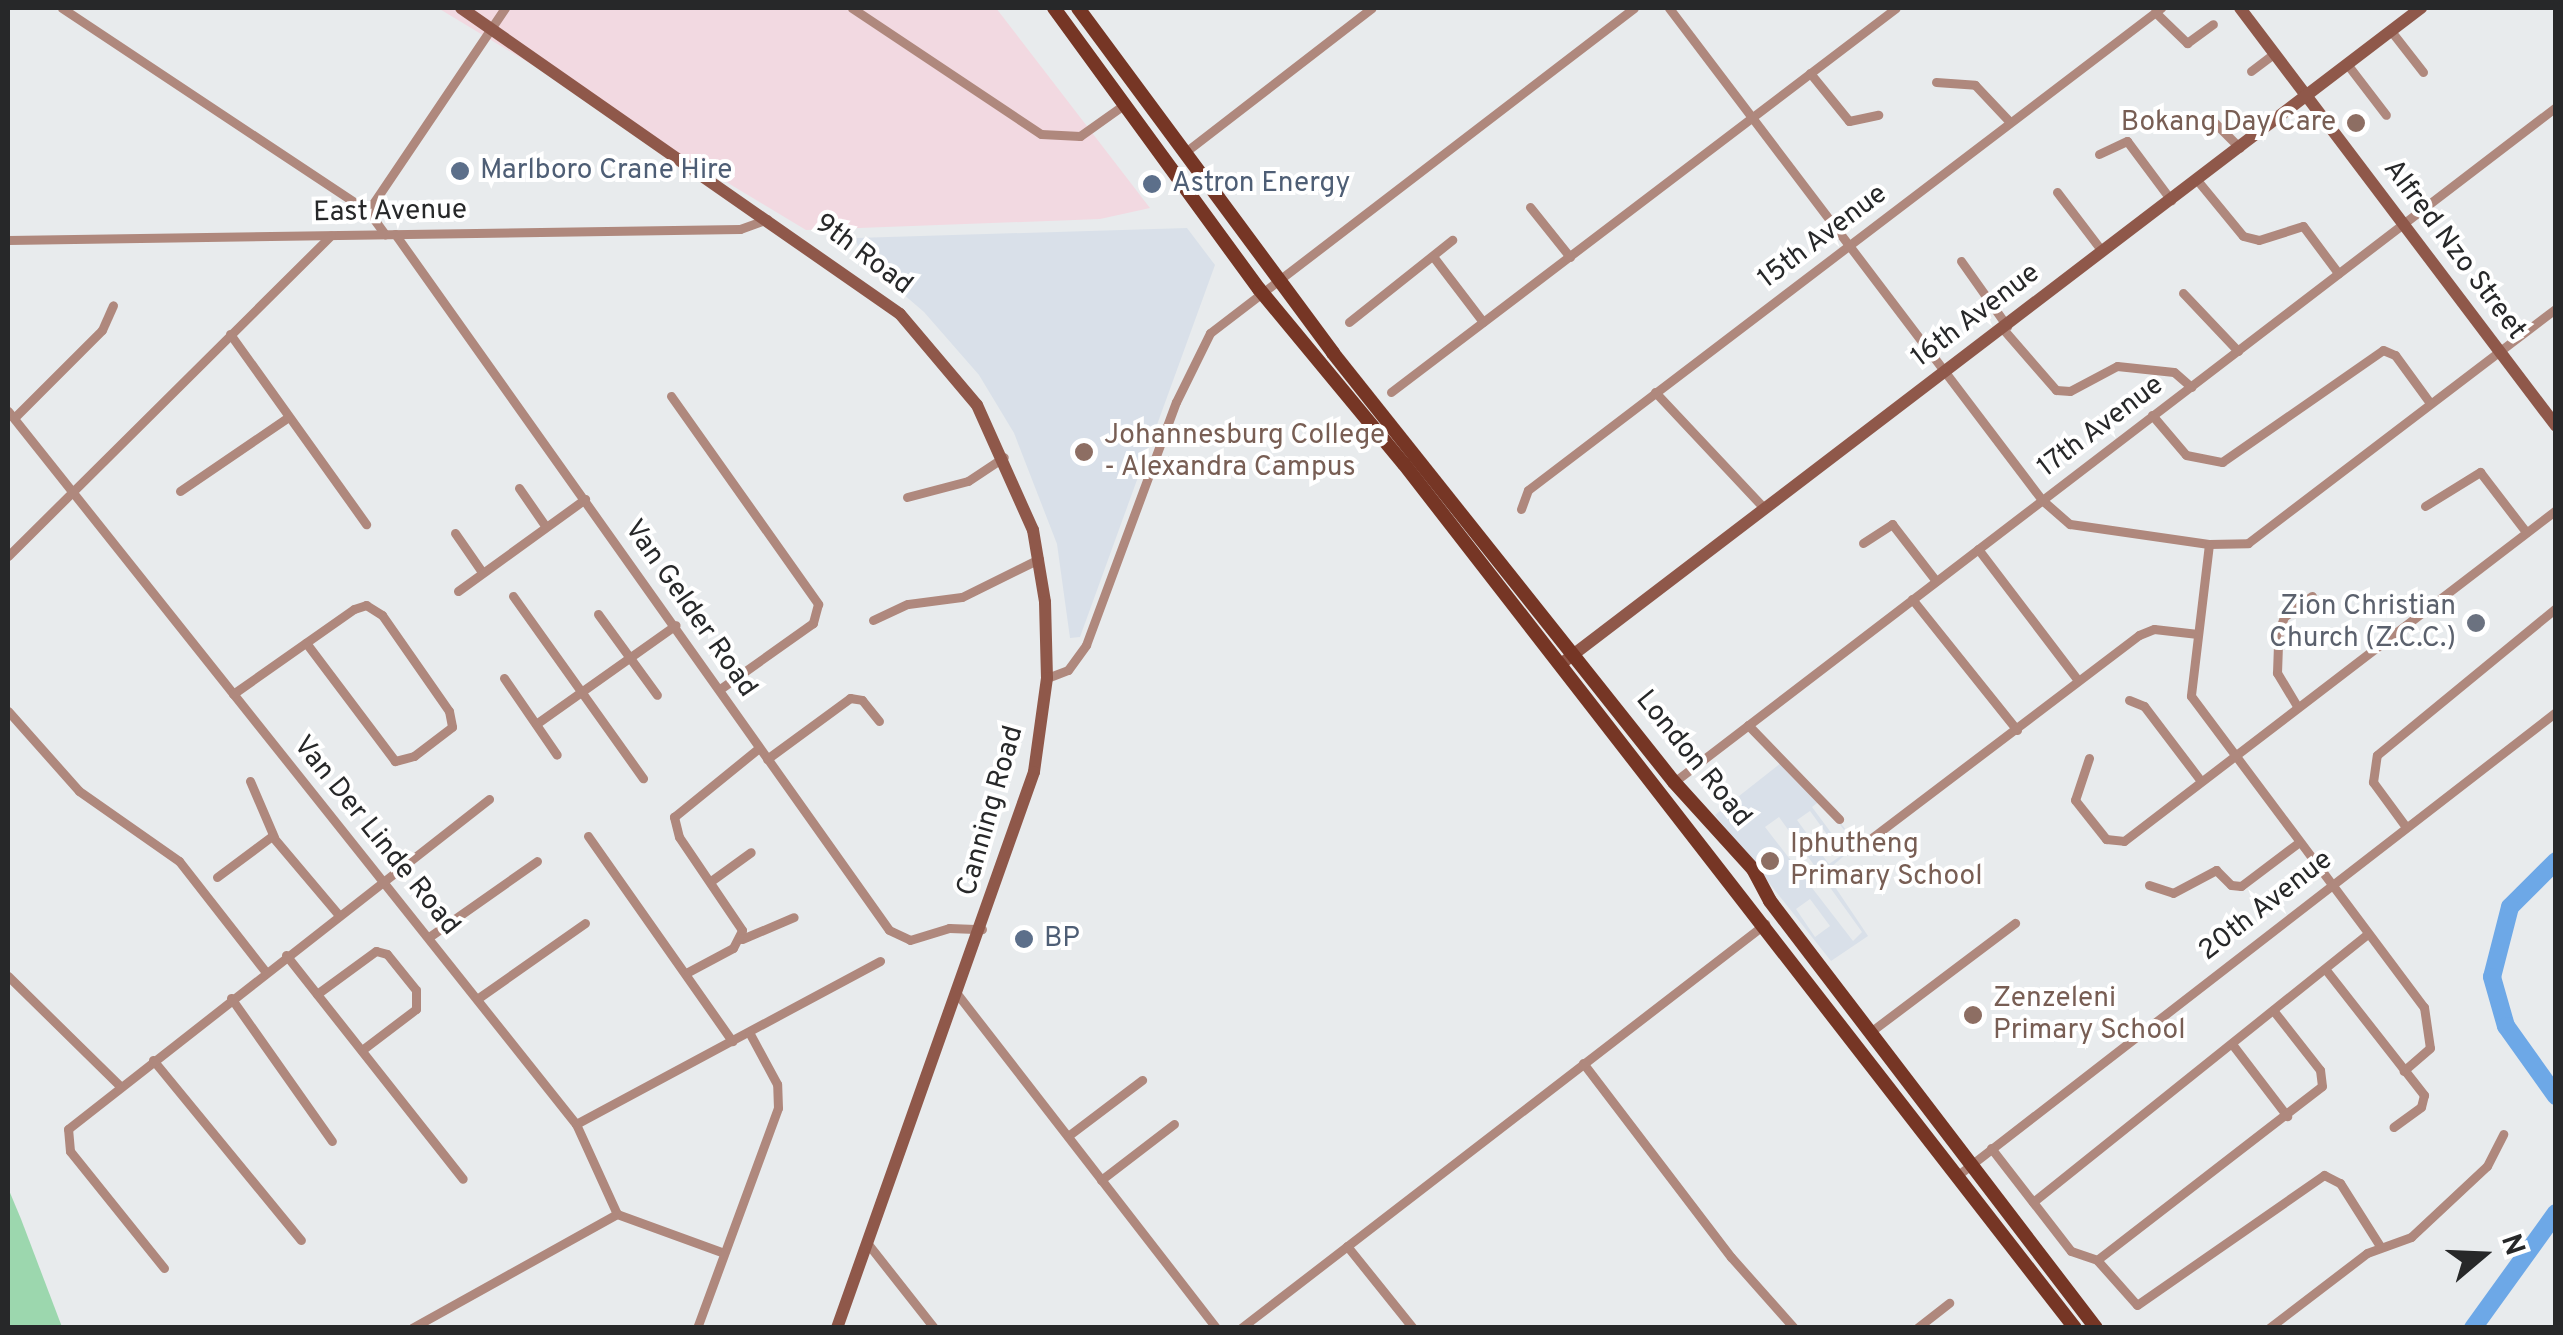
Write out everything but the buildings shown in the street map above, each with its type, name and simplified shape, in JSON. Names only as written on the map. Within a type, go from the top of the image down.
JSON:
[{"type":"main road","name":"9th Road","points":[[460,8],[770,218],[919,332],[969,394],[1004,457],[1039,559],[1047,678]]},
{"type":"main road","name":"London Road","points":[[1054,8],[1127,102],[1259,289],[1561,664],[2075,1328]]},
{"type":"main road","name":"London Road","points":[[1078,8],[1188,150],[1275,278],[1576,652],[1674,782],[1752,870],[1869,1033],[2096,1328]]},
{"type":"main road","name":"Alfred Nzo Street","points":[[2240,8],[2556,426]]},
{"type":"main road","name":"16th Avenue","points":[[1561,664],[2421,8]]},
{"type":"main road","name":"Canning Road","points":[[837,1328],[982,929],[1034,772],[1047,678]]},
{"type":"street","name":"Van Gelder Road","points":[[62,8],[368,211],[390,234],[585,499],[892,933],[910,940],[949,928],[982,929]]},
{"type":"street","points":[[368,211],[504,8]]},
{"type":"street","points":[[852,8],[1042,134],[1080,136],[1127,102]]},
{"type":"street","points":[[1188,150],[1372,8]]},
{"type":"street","points":[[1047,678],[1068,670],[1086,646],[1194,358],[1220,322],[1634,8]]},
{"type":"street","points":[[1669,8],[2042,500],[2070,524],[2208,544],[2252,541],[2556,308]]},
{"type":"street","points":[[1392,392],[1896,8]]},
{"type":"street","points":[[2158,10],[2186,44],[2213,24]]},
{"type":"street","name":"15th Avenue","points":[[1521,509],[1528,490],[2158,10]]},
{"type":"street","points":[[2391,31],[2423,72]]},
{"type":"street","points":[[2251,71],[2275,53]]},
{"type":"street","points":[[2348,64],[2386,115]]},
{"type":"street","points":[[1810,73],[1849,122],[1878,116]]},
{"type":"street","points":[[1936,82],[1979,86],[2010,122]]},
{"type":"street","name":"17th Avenue","points":[[1674,782],[2556,106]]},
{"type":"street","points":[[2210,118],[2240,148]]},
{"type":"street","points":[[2099,154],[2126,141],[2171,200]]},
{"type":"street","points":[[2197,180],[2242,236],[2259,240],[2303,226],[2338,273]]},
{"type":"street","points":[[2057,192],[2102,251]]},
{"type":"street","points":[[1530,207],[1570,257]]},
{"type":"street","name":"East Avenue","points":[[8,240],[740,229],[770,218]]},
{"type":"street","points":[[9,550],[73,492],[331,235]]},
{"type":"street","points":[[1350,322],[1434,259],[1452,240]]},
{"type":"street","points":[[1434,259],[1483,322]]},
{"type":"street","points":[[1961,262],[2005,328],[2056,390],[2070,391],[2117,366],[2174,372],[2192,386]]},
{"type":"street","points":[[2183,294],[2238,352]]},
{"type":"street","points":[[11,414],[102,330],[113,305]]},
{"type":"street","points":[[230,334],[366,524]]},
{"type":"street","points":[[2152,415],[2186,455],[2222,462],[2382,350],[2395,355],[2430,403]]},
{"type":"street","points":[[1656,392],[1764,508]]},
{"type":"street","points":[[672,396],[818,604],[813,624],[720,689]]},
{"type":"street","name":"Van Der Linde Road","points":[[11,414],[576,1124],[617,1214]]},
{"type":"street","points":[[180,491],[288,418]]},
{"type":"street","points":[[907,496],[968,481],[1004,457]]},
{"type":"street","points":[[2425,506],[2480,472],[2526,532]]},
{"type":"street","points":[[519,488],[546,528]]},
{"type":"street","points":[[458,591],[585,499]]},
{"type":"street","points":[[2089,758],[2074,800],[2112,842],[2124,841],[2556,510]]},
{"type":"street","points":[[1863,543],[1892,524],[1936,581]]},
{"type":"street","points":[[455,533],[482,572]]},
{"type":"street","points":[[2208,544],[2191,696],[2427,1014],[2430,1048],[2404,1071]]},
{"type":"street","points":[[1978,548],[2077,680]]},
{"type":"street","points":[[873,620],[908,604],[962,597],[1039,559]]},
{"type":"street","points":[[513,596],[643,778]]},
{"type":"street","points":[[2298,706],[2278,677],[2278,635],[2284,617],[2312,596]]},
{"type":"street","points":[[1912,599],[2018,730]]},
{"type":"street","points":[[232,694],[354,608],[377,609],[449,710],[452,727],[414,756],[395,761],[306,643]]},
{"type":"street","points":[[2406,827],[2376,788],[2377,755],[2556,608]]},
{"type":"street","points":[[598,614],[657,695]]},
{"type":"street","points":[[536,724],[676,625]]},
{"type":"street","points":[[1862,846],[2018,730],[2077,680],[2149,630],[2198,634]]},
{"type":"street","points":[[504,678],[557,755]]},
{"type":"street","points":[[767,759],[850,698],[862,700],[878,721]]},
{"type":"street","points":[[2129,700],[2144,706],[2201,782]]},
{"type":"street","points":[[8,710],[79,790],[179,860],[265,970]]},
{"type":"street","name":"20th Avenue","points":[[1958,1175],[2556,712]]},
{"type":"street","points":[[1748,725],[1839,819]]},
{"type":"street","points":[[742,939],[740,923],[674,818],[759,748]]},
{"type":"street","points":[[250,781],[274,837],[337,913]]},
{"type":"street","points":[[164,1268],[66,1141],[71,1125],[381,878],[489,799]]},
{"type":"street","points":[[588,836],[688,972],[732,1041]]},
{"type":"street","points":[[217,877],[274,837]]},
{"type":"street","points":[[2148,885],[2173,893],[2216,870],[2231,886],[2241,886],[2298,843]]},
{"type":"street","points":[[711,881],[750,852]]},
{"type":"street","points":[[429,937],[536,861]]},
{"type":"street","points":[[688,972],[742,939],[794,916]]},
{"type":"street","points":[[477,999],[585,922]]},
{"type":"street","points":[[1869,1033],[2016,923]]},
{"type":"street","points":[[1241,1328],[1765,924]]},
{"type":"street","points":[[2033,1202],[2368,934]]},
{"type":"street","points":[[318,994],[376,951],[404,974],[419,1004],[362,1050]]},
{"type":"street","points":[[286,954],[464,1179]]},
{"type":"street","points":[[576,1124],[880,961]]},
{"type":"street","points":[[2326,970],[2426,1101],[2393,1127]]},
{"type":"street","points":[[8,976],[120,1086]]},
{"type":"street","points":[[958,994],[1216,1328]]},
{"type":"street","points":[[231,998],[332,1141]]},
{"type":"street","points":[[2097,1260],[2322,1086],[2323,1077],[2273,1010]]},
{"type":"street","points":[[697,1328],[779,1099],[749,1032]]},
{"type":"street","points":[[2232,1044],[2287,1116]]},
{"type":"street","points":[[153,1060],[300,1240]]},
{"type":"street","points":[[1583,1063],[1731,1257],[1794,1328]]},
{"type":"street","points":[[1068,1136],[1142,1080]]},
{"type":"street","points":[[1101,1180],[1174,1124]]},
{"type":"street","points":[[2269,1328],[2380,1246],[2411,1237],[2488,1166],[2502,1134]]},
{"type":"street","points":[[1991,1148],[2074,1254],[2097,1260],[2129,1300],[2146,1304],[2324,1174],[2340,1183],[2380,1246]]},
{"type":"street","points":[[412,1328],[617,1214],[724,1254]]},
{"type":"street","points":[[868,1244],[934,1328]]},
{"type":"street","points":[[1347,1246],[1413,1328]]},
{"type":"street","points":[[1917,1328],[1949,1304]]},
{"type":"shaded area","points":[[438,8],[996,8],[1150,208],[1100,219],[806,230]]},
{"type":"shaded area","name":"Johannesburg College - Alexandra Campus","points":[[1187,228],[1215,265],[1080,637],[1070,638],[1057,544],[1014,433],[979,375],[924,312],[860,257],[856,238]]},
{"type":"shaded area","name":"Iphutheng Primary School","points":[[1781,763],[1823,799],[1857,845],[1825,872],[1868,936],[1831,961],[1715,815]],"holes":[[[1821,800],[1854,843],[1844,850],[1812,807]],[[1810,811],[1842,855],[1829,864],[1816,847],[1806,854],[1862,932],[1853,941],[1765,827],[1779,817],[1802,849],[1813,842],[1797,820]],[[1810,899],[1830,926],[1815,937],[1796,909]]]},
{"type":"green space","points":[[8,1188],[21,1219],[62,1327],[8,1327]]},
{"type":"waterway","points":[[2556,861],[2510,907],[2492,977],[2506,1026],[2556,1096]]},
{"type":"waterway","points":[[2473,1328],[2556,1213]]},
{"type":"place","name":"Bokang Day Care","points":[[2356,123]]},
{"type":"place","name":"Marlboro Crane Hire","points":[[460,171]]},
{"type":"place","name":"Astron Energy","points":[[1152,184]]},
{"type":"place","name":"Johannesburg College - Alexandra Campus","points":[[1084,452]]},
{"type":"place","name":"Zion Christian Church (Z.C.C.)","points":[[2476,623]]},
{"type":"place","name":"Iphutheng Primary School","points":[[1770,861]]},
{"type":"place","name":"BP","points":[[1024,939]]},
{"type":"place","name":"Zenzeleni Primary School","points":[[1973,1015]]}]
